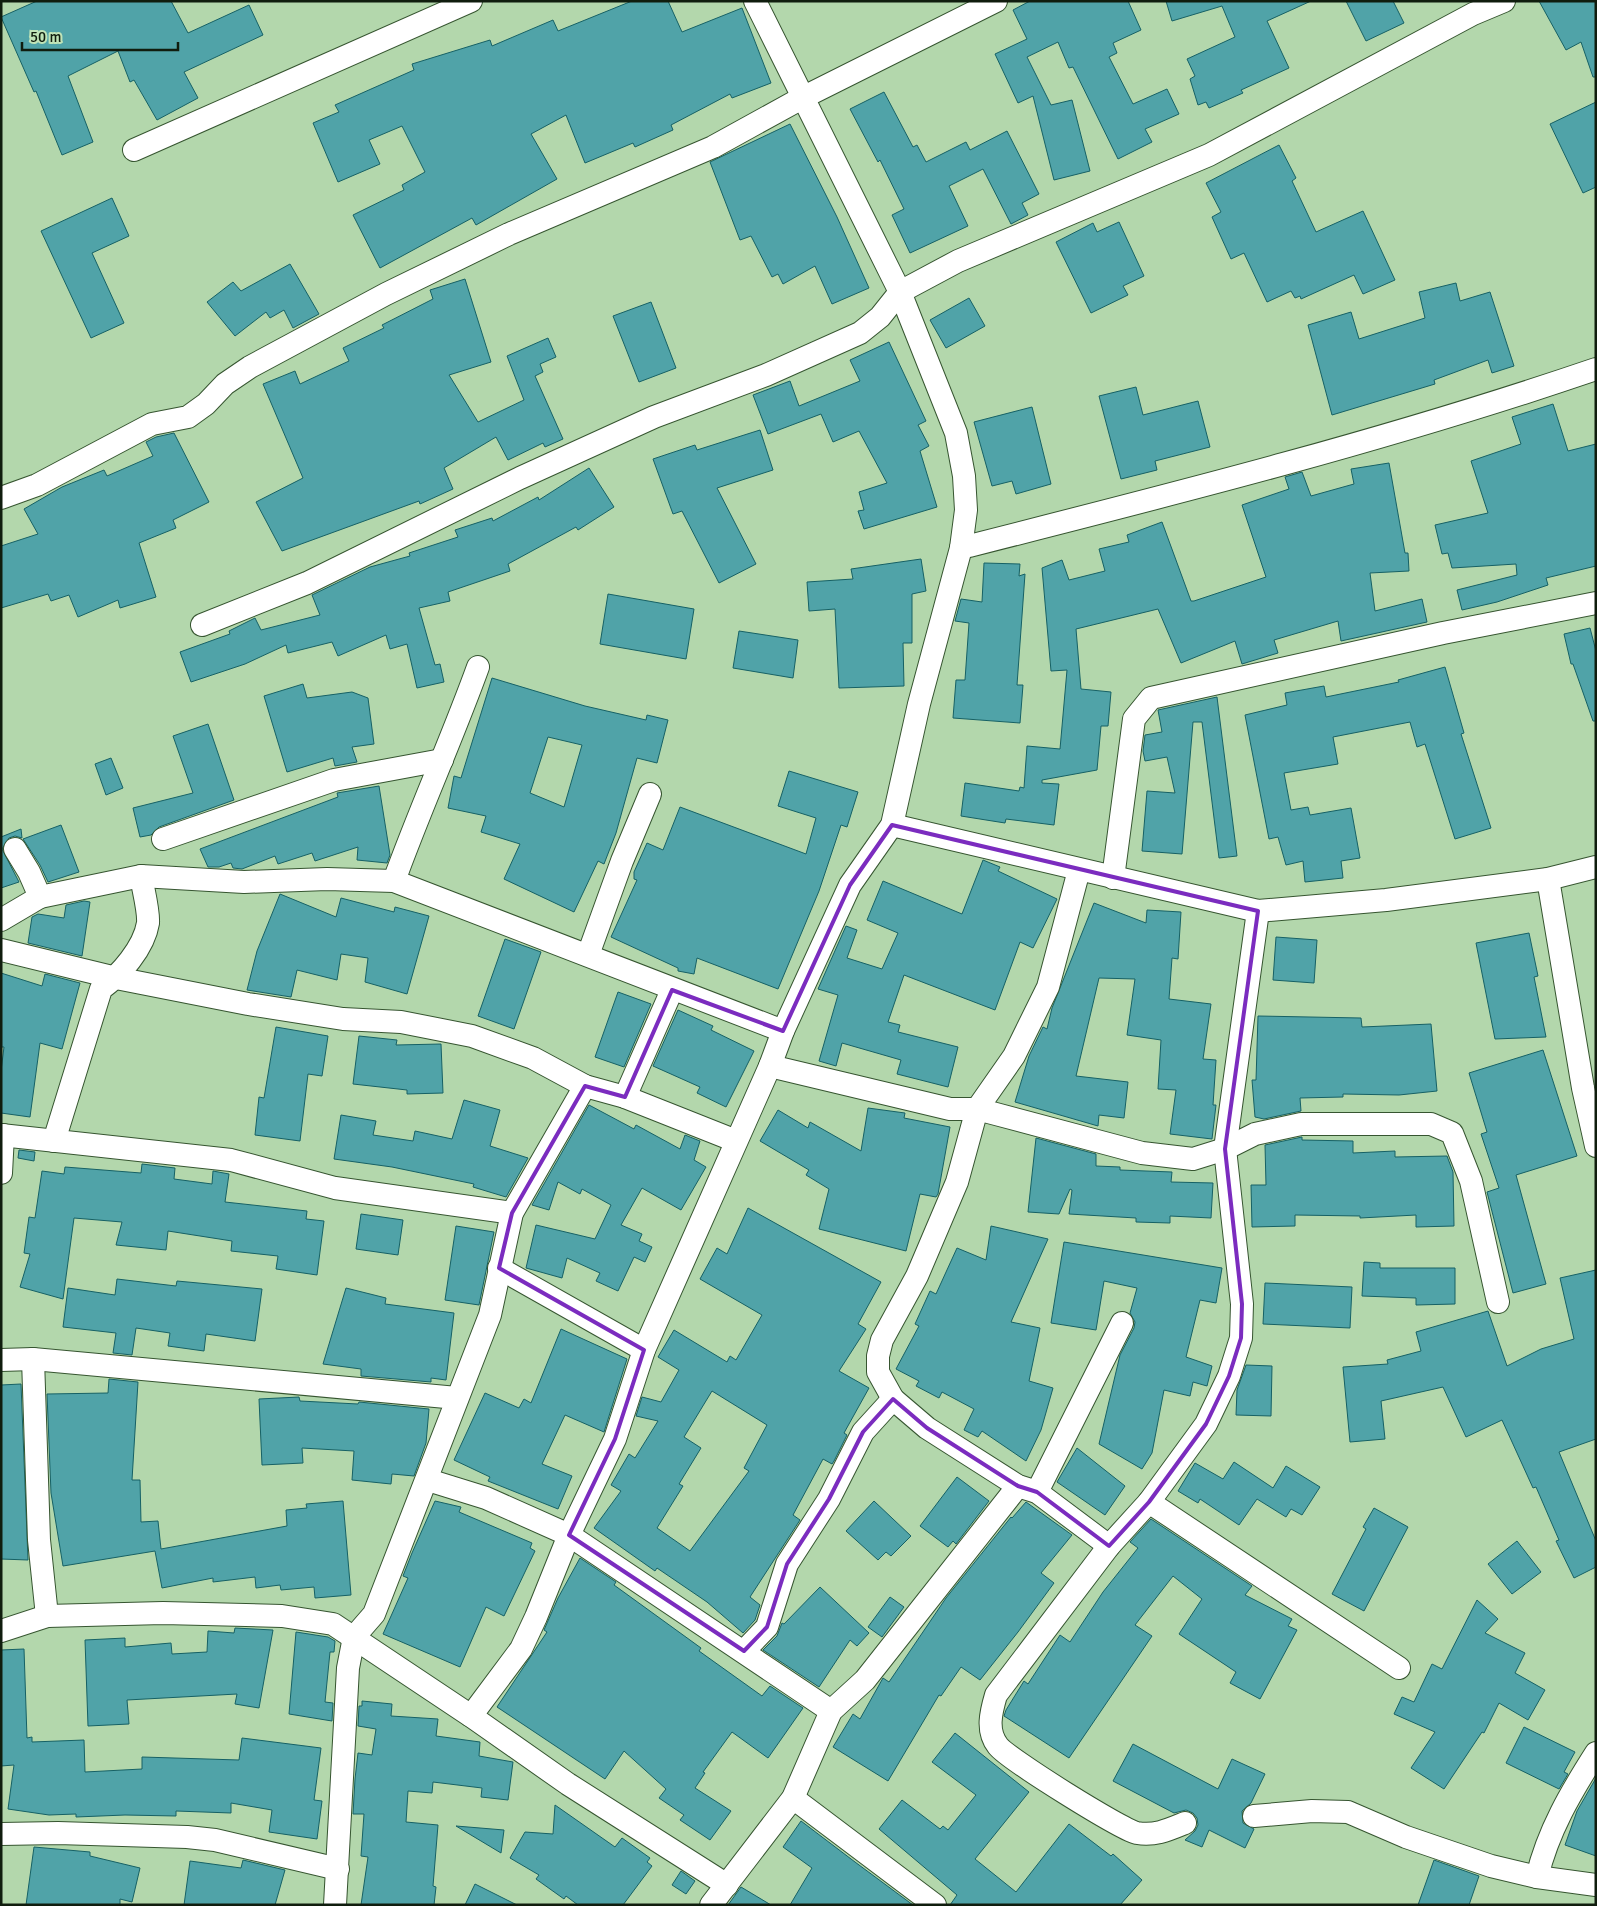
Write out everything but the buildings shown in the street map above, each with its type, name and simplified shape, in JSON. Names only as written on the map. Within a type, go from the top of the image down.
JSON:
[{"type":"street","points":[[134,150],[472,1]]},
{"type":"street","points":[[471,1716],[521,1649],[569,1535],[615,1439],[644,1350],[770,1066],[783,1031],[850,885],[892,825],[919,704],[961,548],[966,510],[964,476],[956,433],[900,292],[755,1]]},
{"type":"street","points":[[1,498],[37,486],[152,424],[188,416],[206,404],[225,384],[250,367],[386,294],[509,234],[713,147],[802,98],[996,1]]},
{"type":"street","points":[[202,625],[307,583],[520,478],[654,417],[766,375],[860,333],[880,317],[900,292],[958,261],[1209,155],[1473,14],[1504,1]]},
{"type":"street","points":[[961,548],[1178,493],[1524,394],[1596,369]]},
{"type":"street","points":[[1113,878],[1134,719],[1151,698],[1443,633],[1596,603]]},
{"type":"street","points":[[394,881],[423,801],[442,760],[478,667]]},
{"type":"street","points":[[163,839],[334,780],[442,760]]},
{"type":"street","points":[[588,955],[622,861],[650,794]]},
{"type":"street","points":[[892,825],[1258,911],[1386,900],[1548,879],[1596,867]]},
{"type":"street","points":[[15,849],[29,872],[40,897]]},
{"type":"street","points":[[1079,870],[1048,987],[1014,1056],[976,1109],[957,1182],[917,1276],[882,1340],[878,1356],[878,1372],[893,1399],[927,1428],[1027,1489],[1109,1546]]},
{"type":"street","points":[[1,920],[40,897],[141,876],[244,882],[327,879],[394,881],[588,955],[672,990],[783,1031]]},
{"type":"street","points":[[54,1141],[101,989],[116,978],[135,954],[148,923],[141,876]]},
{"type":"street","points":[[1548,879],[1583,1088],[1596,1146]]},
{"type":"street","points":[[1184,1823],[1160,1834],[1136,1833],[1063,1792],[998,1747],[991,1731],[990,1714],[996,1695],[1109,1546],[1149,1502],[1206,1424],[1229,1376],[1241,1338],[1242,1304],[1224,1149],[1258,911]]},
{"type":"street","points":[[1,950],[116,978],[248,1004],[343,1019],[401,1022],[472,1036],[533,1058],[585,1086],[625,1098],[736,1141]]},
{"type":"street","points":[[625,1098],[672,990]]},
{"type":"street","points":[[770,1066],[950,1109],[976,1109],[1142,1153],[1193,1159],[1224,1149],[1254,1134],[1301,1124],[1431,1124],[1452,1133],[1471,1182],[1498,1302]]},
{"type":"street","points":[[335,1905],[348,1668],[354,1636],[374,1614],[428,1480],[457,1398],[490,1315],[512,1213],[585,1086]]},
{"type":"street","points":[[1,1173],[2,1135],[231,1160],[335,1188],[512,1213]]},
{"type":"street","points":[[499,1268],[644,1350]]},
{"type":"street","points":[[711,1905],[793,1798],[832,1711],[865,1680],[1027,1489],[1122,1323]]},
{"type":"street","points":[[1,1360],[33,1359],[457,1398]]},
{"type":"street","points":[[33,1359],[39,1540],[47,1616]]},
{"type":"street","points":[[744,1651],[767,1627],[787,1564],[829,1498],[863,1432],[893,1399]]},
{"type":"street","points":[[428,1480],[486,1498],[569,1535],[832,1711]]},
{"type":"street","points":[[1149,1502],[1399,1668]]},
{"type":"street","points":[[1,1630],[47,1616],[163,1613],[282,1616],[333,1624],[354,1636],[568,1784],[727,1885]]},
{"type":"street","points":[[1537,1877],[1542,1855],[1567,1798],[1596,1753]]},
{"type":"street","points":[[793,1798],[935,1905]]},
{"type":"street","points":[[1254,1816],[1312,1811],[1348,1812],[1406,1837],[1492,1866],[1537,1877],[1596,1885]]},
{"type":"street","points":[[1,1834],[58,1833],[187,1837],[215,1840],[338,1869]]},
{"type":"highlighted area","points":[[892,825],[1258,911],[1225,1149],[1242,1304],[1241,1338],[1229,1376],[1206,1424],[1149,1502],[1109,1546],[1037,1492],[1018,1486],[927,1428],[893,1399],[863,1432],[829,1499],[787,1564],[767,1627],[744,1651],[569,1535],[615,1439],[644,1350],[499,1268],[512,1213],[585,1086],[625,1097],[672,990],[783,1031],[850,885]]}]
